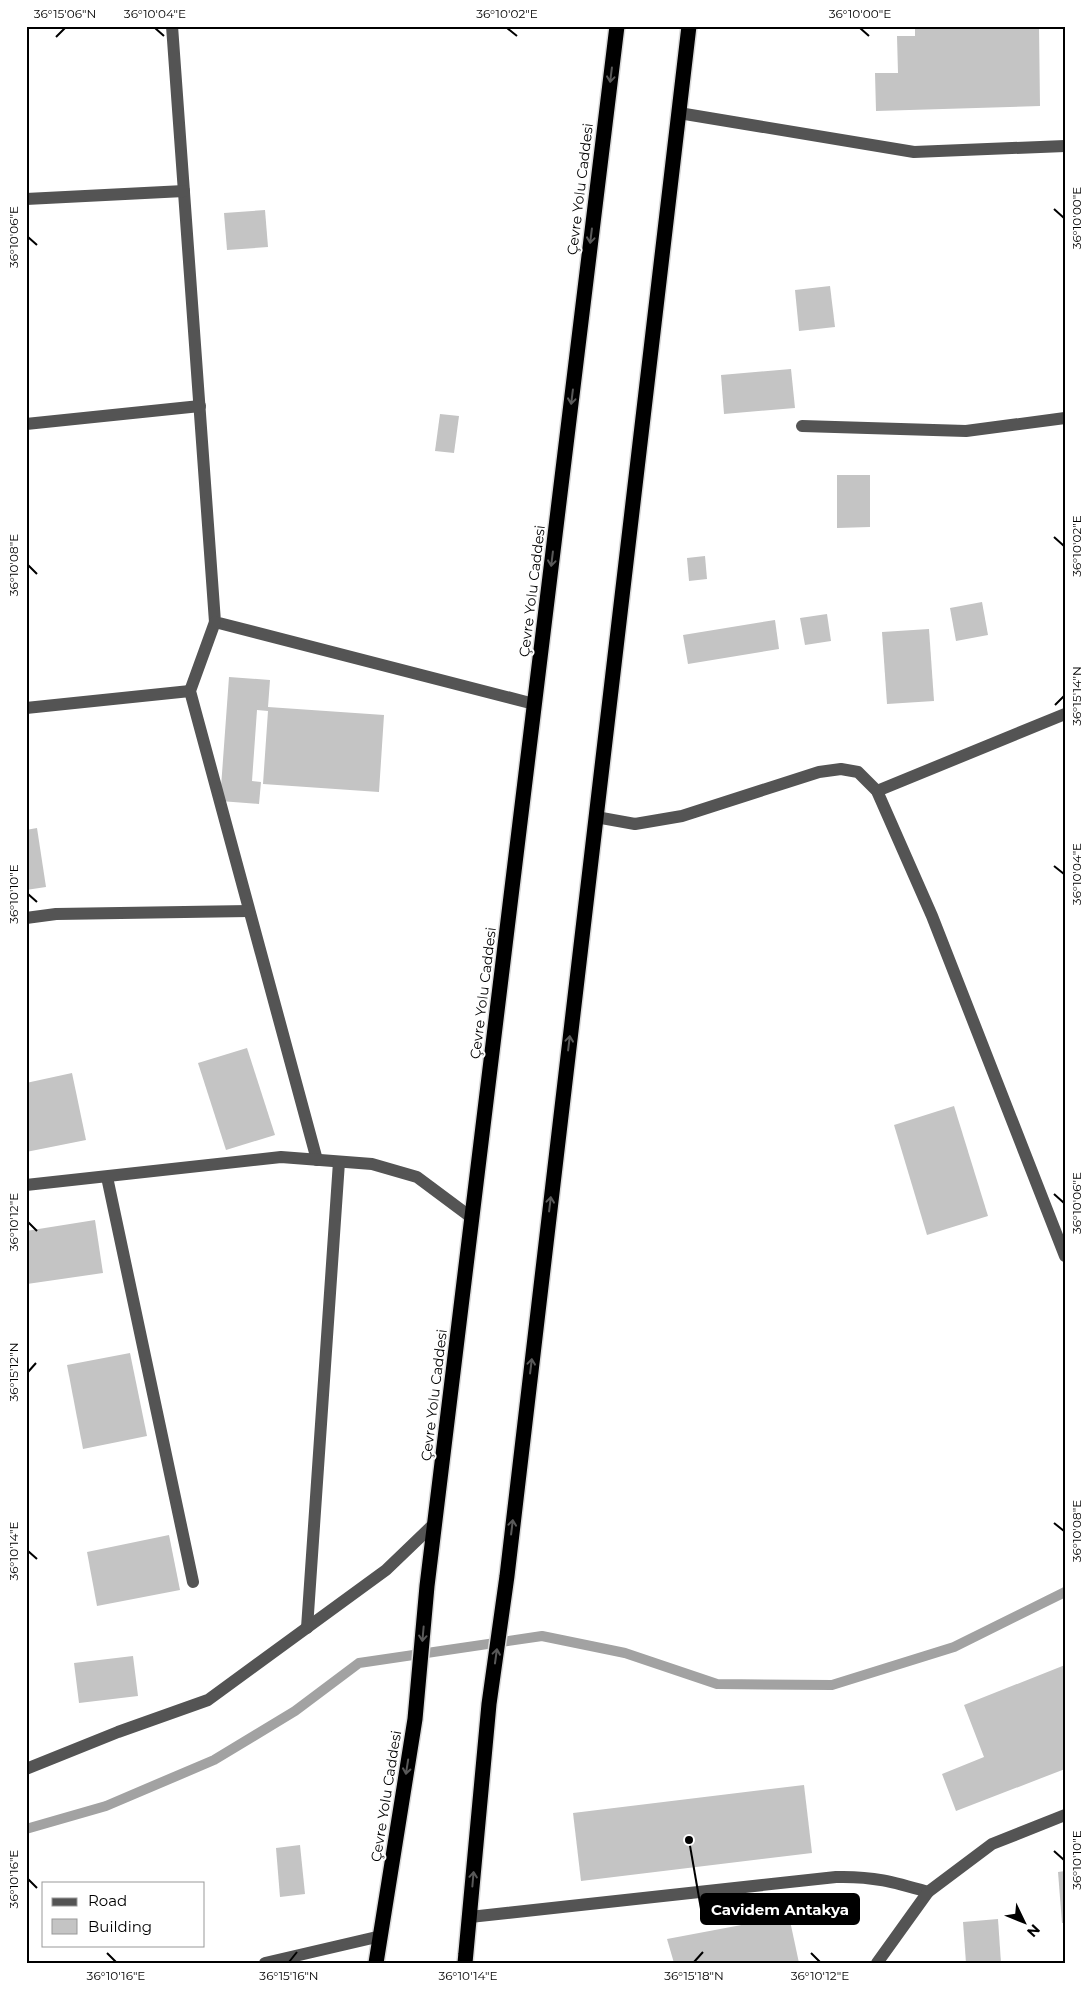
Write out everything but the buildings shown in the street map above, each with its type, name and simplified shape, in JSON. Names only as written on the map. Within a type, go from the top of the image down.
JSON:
[{"type":"highway","name":"Çevre Yolu Caddesi","points":[[376,1963],[415,1719],[427,1586],[617,26]]},
{"type":"highway","points":[[465,1963],[489,1704],[507,1576],[689,26]]},
{"type":"street","points":[[172,26],[215,622],[190,691],[317,1160]]},
{"type":"street","points":[[679,113],[914,152],[1065,146]]},
{"type":"street","points":[[26,199],[184,191]]},
{"type":"street","points":[[26,424],[200,406]]},
{"type":"street","points":[[802,426],[966,430],[1065,418]]},
{"type":"street","points":[[215,622],[534,704]]},
{"type":"street","points":[[26,708],[190,691]]},
{"type":"street","points":[[877,791],[1065,714]]},
{"type":"street","points":[[596,817],[635,824],[682,816],[819,772],[841,769],[858,772],[877,791],[932,916],[1065,1256]]},
{"type":"street","points":[[26,918],[56,914],[250,911]]},
{"type":"street","points":[[26,1186],[281,1157],[372,1164],[417,1177],[472,1218]]},
{"type":"street","points":[[307,1628],[339,1162]]},
{"type":"street","points":[[107,1176],[193,1582]]},
{"type":"street","points":[[26,1769],[118,1732],[208,1700],[386,1570],[435,1523]]},
{"type":"street","points":[[877,1963],[928,1892],[992,1844],[1065,1815]]},
{"type":"street","points":[[470,1917],[836,1877],[864,1876],[890,1880],[928,1892]]},
{"type":"street","points":[[265,1963],[381,1936]]},
{"type":"waterway","points":[[26,1829],[106,1806],[214,1760],[295,1711],[359,1663],[542,1636],[625,1653],[717,1684],[832,1685],[954,1647],[1065,1592]]},
{"type":"place","name":"Cavidem Antakya","points":[[689,1840]]}]
